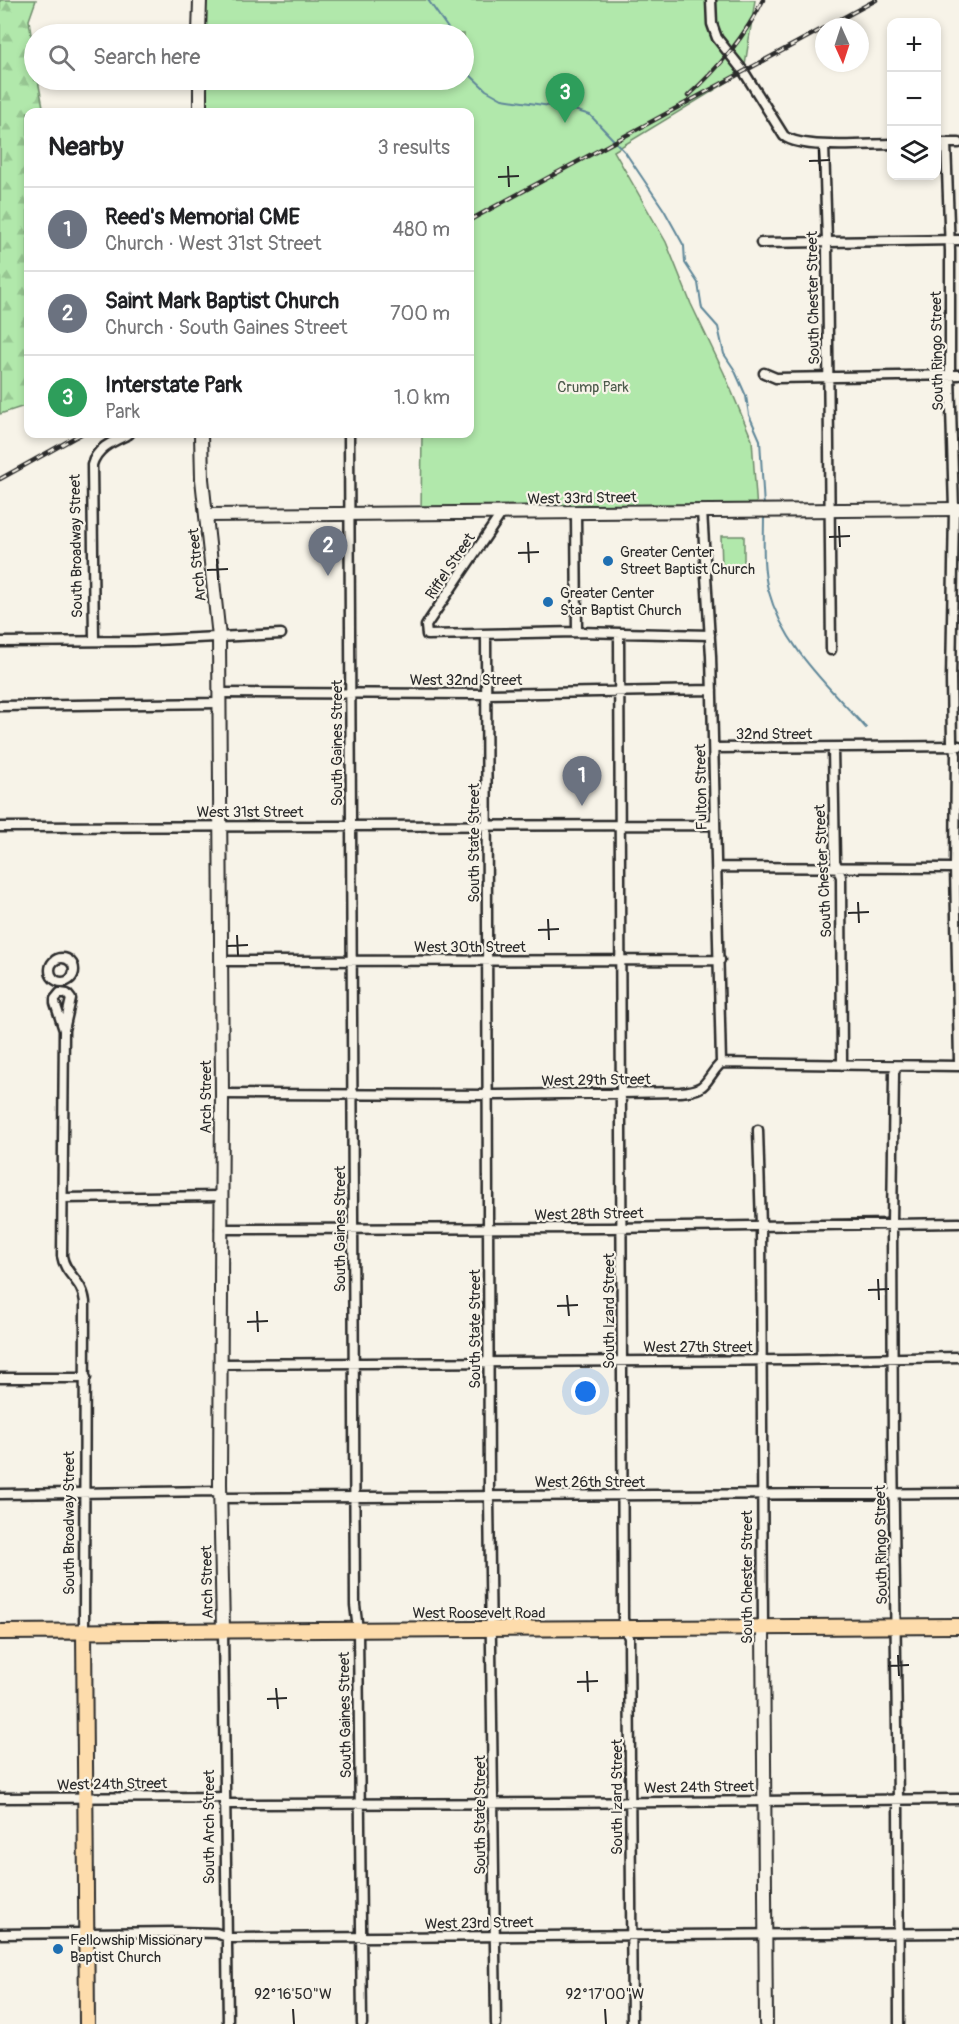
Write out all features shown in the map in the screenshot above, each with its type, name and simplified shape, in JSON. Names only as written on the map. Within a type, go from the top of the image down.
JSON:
[{"type":"main road","points":[[199,24],[200,0]]},
{"type":"main road","points":[[200,90],[200,108]]},
{"type":"main road","name":"Arch Street","points":[[201,438],[202,478],[219,638],[222,1094],[220,1495],[223,1630]]},
{"type":"main road","name":"West 33rd Street","points":[[206,515],[957,509]]},
{"type":"main road","name":"West Roosevelt Road","points":[[0,1632],[959,1626]]},
{"type":"main road","name":"South Chester Street","points":[[763,1628],[766,2024]]},
{"type":"main road","name":"South Broadway Street","points":[[84,1631],[87,2024]]},
{"type":"street","points":[[711,0],[712,24],[717,38],[744,72],[784,136],[794,141],[824,145],[887,144]]},
{"type":"street","points":[[941,143],[959,143]]},
{"type":"street","name":"South Ringo Street","points":[[941,143],[954,240],[957,509],[956,626],[951,679],[952,741],[956,747],[955,868],[959,1061]]},
{"type":"street","name":"South Chester Street","points":[[824,145],[831,650]]},
{"type":"street","points":[[761,243],[954,240]]},
{"type":"street","points":[[764,373],[776,378],[954,375]]},
{"type":"street","name":"South Broadway Street","points":[[94,641],[92,465],[102,449],[122,438]]},
{"type":"street","name":"South Gaines Street","points":[[350,438],[355,1621],[358,1630],[362,2024]]},
{"type":"street","name":"Fulton Street","points":[[702,511],[714,748],[721,1063]]},
{"type":"street","points":[[576,513],[577,632]]},
{"type":"street","name":"Riffel Street","points":[[486,634],[427,635],[426,626],[501,514]]},
{"type":"street","points":[[486,634],[577,632],[710,635]]},
{"type":"street","points":[[0,642],[219,638],[281,634]]},
{"type":"street","name":"South State Street","points":[[486,634],[488,1361],[496,2024]]},
{"type":"street","name":"South Izard Street","points":[[619,634],[623,1619],[629,1638],[632,2024]]},
{"type":"street","name":"West 32nd Street","points":[[0,706],[351,693],[487,694],[712,690]]},
{"type":"street","points":[[833,748],[956,747]]},
{"type":"street","name":"32nd Street","points":[[714,748],[833,748]]},
{"type":"street","name":"South Chester Street","points":[[833,748],[836,867],[841,877],[842,1065]]},
{"type":"street","name":"West 31st Street","points":[[0,827],[716,825]]},
{"type":"street","points":[[717,867],[955,868]]},
{"type":"street","name":"West 30th Street","points":[[220,961],[720,960]]},
{"type":"street","name":"South Broadway Street","points":[[62,983],[63,993]]},
{"type":"street","name":"South Broadway Street","points":[[64,1030],[55,1003],[57,995],[63,993],[71,999],[64,1030],[63,1262],[84,1293],[86,1378],[84,1631]]},
{"type":"street","points":[[721,1063],[959,1066]]},
{"type":"street","name":"West 29th Street","points":[[222,1094],[487,1095],[697,1091],[706,1084],[721,1063]]},
{"type":"street","name":"South Ringo Street","points":[[896,1066],[894,1073],[892,1224],[899,2024]]},
{"type":"street","name":"South Chester Street","points":[[758,1130],[761,1226],[763,1628]]},
{"type":"street","points":[[63,1198],[220,1196]]},
{"type":"street","name":"West 28th Street","points":[[220,1229],[959,1223]]},
{"type":"street","name":"West 27th Street","points":[[221,1364],[959,1357]]},
{"type":"street","points":[[0,1378],[86,1378]]},
{"type":"street","name":"West 26th Street","points":[[0,1494],[489,1497],[959,1493]]},
{"type":"street","name":"South Arch Street","points":[[223,1630],[225,1936],[228,2024]]},
{"type":"street","name":"West 24th Street","points":[[0,1798],[360,1803],[959,1799]]},
{"type":"street","name":"West 23rd Street","points":[[0,1934],[177,1932],[216,1933],[230,1938],[360,1938],[959,1933]]},
{"type":"green space","points":[[0,0],[36,0],[30,24],[24,24],[24,90],[40,90],[43,108],[24,108],[24,406],[0,414]]},
{"type":"green space","name":"Crump Park","points":[[202,0],[755,0],[744,72],[614,151],[666,242],[752,440],[757,511],[421,512],[422,438],[474,438],[474,108],[200,108],[200,90],[474,90],[474,24],[200,24]]},
{"type":"green space","points":[[721,536],[744,536],[744,568],[722,568]]},
{"type":"waterway","points":[[428,0],[445,24]]},
{"type":"waterway","points":[[474,79],[486,90],[502,99],[571,109],[590,115],[625,152],[664,210],[684,246],[685,263],[698,283],[702,309],[718,327],[724,354],[734,369],[746,396],[749,415],[760,440],[764,507]]},
{"type":"waterway","points":[[764,515],[765,571],[768,589],[784,629],[822,681],[866,728]]},
{"type":"railway","points":[[688,96],[730,52],[748,27],[763,0]]},
{"type":"railway","points":[[843,18],[876,0]]},
{"type":"railway","points":[[474,218],[815,33]]},
{"type":"railway","points":[[0,479],[74,438]]},
{"type":"place","name":"Interstate Park","points":[[565,123]]},
{"type":"place","name":"Greater Center Street Baptist Church","points":[[608,561]]},
{"type":"place","name":"Saint Mark Baptist Church","points":[[328,576]]},
{"type":"place","name":"Greater Center Star Baptist Church","points":[[548,602]]},
{"type":"place","name":"Reed's Memorial CME","points":[[582,806]]},
{"type":"place","name":"Fellowship Missionary Baptist Church","points":[[58,1949]]}]
